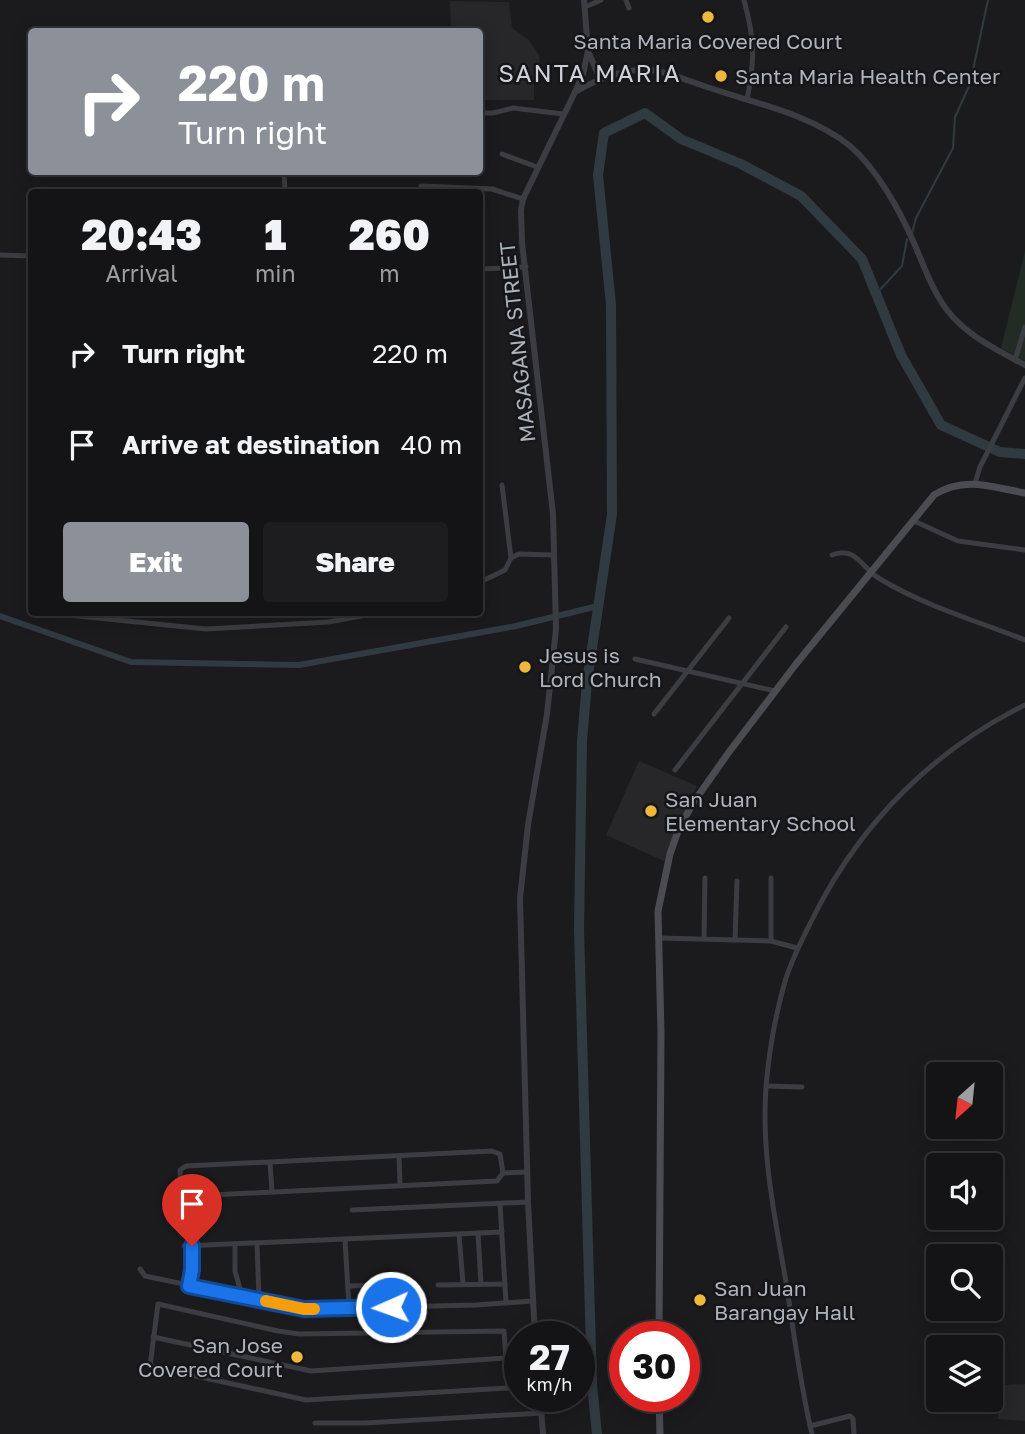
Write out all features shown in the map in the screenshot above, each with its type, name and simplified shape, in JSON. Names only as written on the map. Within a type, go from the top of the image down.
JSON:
[{"type":"main road","points":[[659,1321],[658,911],[663,882],[678,831],[693,803],[775,691],[934,495],[948,486],[975,483],[1025,493]]},
{"type":"main road","points":[[659,1412],[660,1434]]},
{"type":"street","points":[[600,79],[588,51],[584,4],[601,0]]},
{"type":"street","points":[[626,0],[629,8]]},
{"type":"street","points":[[744,0],[754,45],[747,100]]},
{"type":"street","name":"MASAGANA STREET","points":[[534,1321],[528,1202],[520,898],[527,825],[547,714],[556,629],[556,601],[553,514],[521,217],[523,199],[583,74],[588,51]]},
{"type":"street","points":[[575,92],[600,79],[628,72],[655,71],[747,100],[830,132],[860,156],[874,172],[905,224],[937,296],[948,312],[967,330],[1025,365]]},
{"type":"street","points":[[483,113],[513,108],[563,114]]},
{"type":"street","points":[[502,154],[537,167]]},
{"type":"street","points":[[421,186],[492,189],[523,199]]},
{"type":"street","points":[[0,255],[28,256]]},
{"type":"street","points":[[483,269],[526,267]]},
{"type":"street","points":[[1015,360],[1025,327]]},
{"type":"street","points":[[975,483],[985,457],[1025,378]]},
{"type":"street","points":[[483,581],[505,570],[511,558],[502,485]]},
{"type":"street","points":[[915,521],[958,541],[1025,550]]},
{"type":"street","points":[[832,555],[843,551],[850,552],[871,574],[898,590],[1025,640]]},
{"type":"street","points":[[511,558],[519,554],[553,555]]},
{"type":"street","points":[[78,616],[206,629],[328,622],[361,616]]},
{"type":"street","points":[[654,714],[729,618]]},
{"type":"street","points":[[675,770],[786,626]]},
{"type":"street","points":[[635,659],[775,691]]},
{"type":"street","points":[[812,1434],[767,1164],[766,1086],[774,1030],[786,978],[797,948],[842,864],[894,800],[962,741],[999,717],[1025,705]]},
{"type":"street","points":[[704,938],[705,878]]},
{"type":"street","points":[[771,878],[771,941]]},
{"type":"street","points":[[735,940],[737,881]]},
{"type":"street","points":[[659,938],[771,941],[797,948]]},
{"type":"street","points":[[766,1086],[802,1087]]},
{"type":"street","points":[[496,1151],[500,1154],[503,1173],[497,1181],[191,1196],[185,1195],[181,1189],[180,1170],[183,1166],[270,1163],[496,1151]]},
{"type":"street","points":[[399,1156],[400,1184]]},
{"type":"street","points":[[270,1163],[272,1191]]},
{"type":"street","points":[[503,1173],[527,1172]]},
{"type":"street","points":[[352,1210],[528,1202]]},
{"type":"street","points":[[500,1204],[506,1303]]},
{"type":"street","points":[[184,1246],[502,1232]]},
{"type":"street","points":[[478,1233],[481,1284]]},
{"type":"street","points":[[459,1234],[463,1284]]},
{"type":"street","points":[[345,1239],[349,1308]]},
{"type":"street","points":[[257,1243],[259,1300]]},
{"type":"street","points":[[235,1244],[235,1271],[242,1296]]},
{"type":"street","points":[[189,1286],[192,1246]]},
{"type":"street","points":[[140,1269],[145,1276],[304,1309],[533,1300]]},
{"type":"street","points":[[438,1285],[505,1284]]},
{"type":"street","points":[[348,1286],[394,1285]]},
{"type":"street","points":[[504,1331],[299,1334],[158,1304],[150,1366],[306,1400],[504,1388]]},
{"type":"street","points":[[153,1337],[311,1371],[504,1358]]},
{"type":"street","points":[[315,1423],[365,1423],[542,1413],[543,1434]]},
{"type":"street","points":[[810,1426],[850,1416],[853,1419],[854,1434]]},
{"type":"shaded area","points":[[450,1],[509,2],[512,28],[529,40],[539,55],[540,63],[534,75],[534,100],[483,100],[483,28],[451,28]]},
{"type":"shaded area","points":[[1025,251],[1025,361],[1001,348]]},
{"type":"shaded area","name":"San Juan Elementary School","points":[[639,761],[697,786],[664,861],[606,835]]},
{"type":"shaded area","points":[[1025,1384],[1025,1421],[998,1419],[999,1412],[1003,1412],[1003,1385]]},
{"type":"waterway","points":[[912,233],[916,218],[953,148],[955,117],[970,84],[988,0]]},
{"type":"waterway","points":[[597,1434],[592,1385],[579,930],[582,741],[587,682],[612,514],[611,305],[598,175],[604,133],[645,113],[681,139],[741,164],[801,196],[862,259],[901,355],[941,425],[1000,452],[1025,454]]},
{"type":"waterway","points":[[876,294],[902,266],[907,239]]},
{"type":"waterway","points":[[0,616],[131,662],[299,665],[516,626],[598,606]]},
{"type":"slow traffic","points":[[266,1301],[314,1309]]},
{"type":"place","name":"Santa Maria Covered Court","points":[[708,17]]},
{"type":"place","name":"Santa Maria Health Center","points":[[721,76]]},
{"type":"place","name":"Jesus is Lord Church","points":[[525,667]]},
{"type":"place","name":"San Juan Elementary School","points":[[651,811]]},
{"type":"place","name":"San Juan Barangay Hall","points":[[700,1300]]},
{"type":"place","name":"San Jose Covered Court","points":[[297,1357]]},
{"type":"district","name":"SANTA MARIA","points":[[590,72]]},
{"type":"route","points":[[192,1246],[189,1286],[304,1309],[391,1307]]}]
